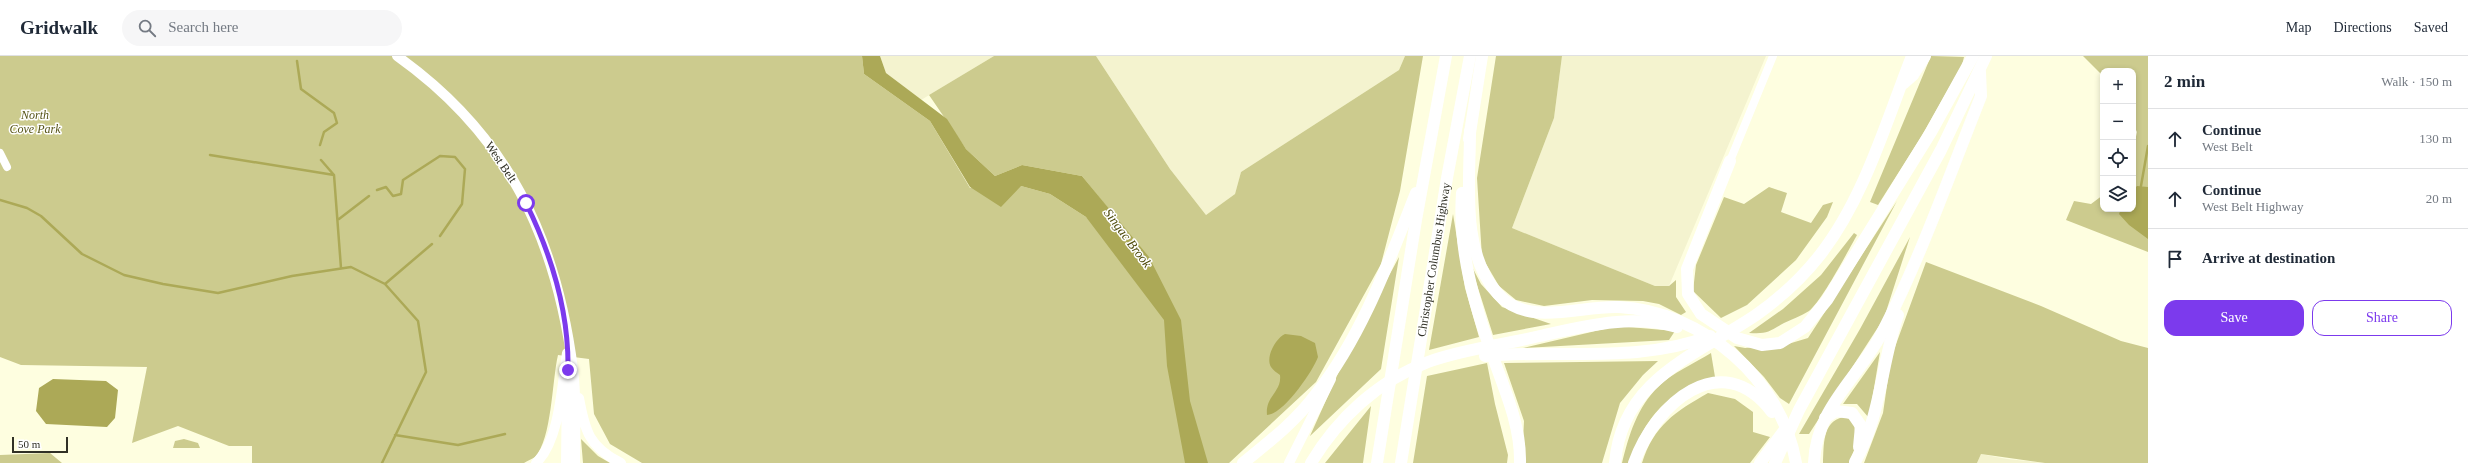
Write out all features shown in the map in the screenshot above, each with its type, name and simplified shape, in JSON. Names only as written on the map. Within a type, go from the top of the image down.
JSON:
[{"type":"highway","name":"Christopher Columbus Highway","points":[[1377,463],[1446,56]]},
{"type":"highway","name":"Christopher Columbus Highway","points":[[1401,463],[1446,185],[1470,56]]},
{"type":"highway","points":[[1482,56],[1470,131],[1462,201],[1462,230],[1468,272],[1478,313],[1514,417],[1520,463]]},
{"type":"highway","points":[[1906,73],[1908,56]]},
{"type":"highway","points":[[1615,463],[1626,424],[1639,400],[1659,377],[1706,343],[1755,316],[1795,284],[1819,257],[1839,229],[1862,182],[1912,56]]},
{"type":"highway","points":[[1900,86],[1913,75],[1925,56]]},
{"type":"highway","points":[[1964,72],[1968,56]]},
{"type":"highway","points":[[1730,161],[1688,264],[1686,278],[1688,294],[1701,314],[1737,338],[1762,345],[1780,343],[1805,327],[1827,300],[1931,132],[1973,56]]},
{"type":"highway","points":[[1775,462],[1799,410],[1916,198],[1986,56]]},
{"type":"highway","points":[[1855,463],[1874,421],[1888,348],[1912,271],[1981,96],[1980,70]]},
{"type":"highway","points":[[1470,131],[1470,208],[1474,242],[1486,277],[1505,301],[1522,310],[1542,313],[1604,307],[1642,309],[1678,320],[1706,343]]},
{"type":"highway","points":[[1243,463],[1302,412],[1327,380],[1342,355],[1383,273],[1426,168]]},
{"type":"highway","points":[[1814,463],[1815,443],[1822,422],[1876,344],[1912,271]]},
{"type":"highway","points":[[1508,349],[1617,355],[1668,348],[1709,336],[1755,316]]},
{"type":"highway","points":[[1311,463],[1351,410],[1371,394],[1394,381],[1431,366],[1508,349],[1604,322],[1629,320],[1664,324],[1706,343],[1743,364],[1766,390],[1785,421],[1796,462]]},
{"type":"highway","points":[[1634,463],[1652,426],[1670,405],[1692,390],[1721,383],[1745,388],[1766,404],[1773,412],[1796,462]]},
{"type":"highway","points":[[1760,463],[1799,410]]},
{"type":"highway","points":[[1822,422],[1836,411],[1846,411],[1856,416],[1862,431],[1855,463]]},
{"type":"main road","name":"West Belt","points":[[397,56],[439,88],[468,118],[494,150],[517,185],[535,222],[550,259],[561,299],[568,345]]},
{"type":"main road","points":[[568,345],[586,431],[602,452],[621,463]]},
{"type":"main road","points":[[536,463],[544,453],[552,432],[568,345]]},
{"type":"main road","points":[[566,463],[568,345]]},
{"type":"main road","points":[[1289,463],[1342,355]]},
{"type":"main road","points":[[571,358],[574,383],[575,463]]},
{"type":"street","points":[[1730,161],[1773,56]]},
{"type":"street","points":[[0,153],[7,167]]},
{"type":"shaded area","points":[[880,56],[994,56],[921,100],[886,73]]},
{"type":"shaded area","points":[[1096,56],[1405,56],[1399,70],[1241,172],[1235,194],[1206,215],[1170,169]]},
{"type":"shaded area","points":[[1562,56],[1766,56],[1669,286],[1655,286],[1512,228],[1554,118]]},
{"type":"shaded area","points":[[1981,454],[2007,459],[2045,463],[1977,463]]},
{"type":"green space","name":"North Cove Park","points":[[0,56],[862,56],[864,74],[930,121],[970,188],[1021,186],[1050,194],[1147,256],[1082,176],[1022,165],[995,176],[966,149],[929,95],[994,56],[1096,56],[1170,169],[1206,215],[1235,194],[1241,172],[1399,70],[1405,56],[1423,56],[1400,191],[1381,264],[1316,382],[1229,463],[642,463],[610,444],[594,414],[589,359],[558,355],[551,409],[545,437],[541,448],[535,457],[524,463],[252,463],[252,446],[229,446],[178,426],[132,443],[147,367],[21,365],[0,357]]},
{"type":"green space","points":[[1496,56],[1562,56],[1554,118],[1512,228],[1655,286],[1669,286],[1676,280],[1676,297],[1686,312],[1681,315],[1659,304],[1643,301],[1592,300],[1544,306],[1516,300],[1499,286],[1482,257],[1477,178]]},
{"type":"green space","points":[[1931,56],[1964,57],[1962,65],[1921,137],[1878,205],[1870,202]]},
{"type":"green space","points":[[2083,56],[2148,56],[2148,252],[2066,220],[2074,201],[2091,204],[2100,197],[2100,212],[2136,212],[2136,68],[2100,68],[2100,73]]},
{"type":"green space","points":[[1769,187],[1787,193],[1781,212],[1811,223],[1823,205],[1833,202],[1827,217],[1796,260],[1747,305],[1721,318],[1693,291],[1696,265],[1724,197],[1744,204]]},
{"type":"green space","points":[[1897,201],[1789,404],[1780,398],[1764,377],[1734,346],[1745,348],[1788,344],[1808,338]]},
{"type":"green space","points":[[1453,214],[1465,288],[1479,337],[1429,350]]},
{"type":"green space","points":[[1854,233],[1857,235],[1834,275],[1821,297],[1809,311],[1768,332],[1749,333],[1783,309],[1821,275]]},
{"type":"green space","points":[[1910,237],[1884,318],[1809,434],[1799,434],[1860,329]]},
{"type":"green space","points":[[1399,257],[1381,369],[1310,436],[1345,358]]},
{"type":"green space","points":[[1926,262],[2041,306],[2121,341],[2148,348],[2148,463],[2045,463],[1981,454],[1977,463],[1864,463],[1883,413],[1891,358]]},
{"type":"green space","points":[[1470,263],[1481,284],[1502,307],[1551,324],[1493,335]]},
{"type":"green space","points":[[1617,326],[1675,331],[1669,340],[1523,348]]},
{"type":"green space","points":[[1880,352],[1869,418],[1857,404],[1843,404]]},
{"type":"green space","points":[[1711,353],[1715,377],[1684,390],[1660,408],[1643,432],[1630,463],[1622,463],[1631,432],[1639,412],[1651,394],[1664,381]]},
{"type":"green space","points":[[1658,361],[1643,375],[1620,403],[1602,463],[1522,463],[1524,421],[1504,363]]},
{"type":"green space","points":[[1487,363],[1495,404],[1508,455],[1507,463],[1413,463],[1427,376]]},
{"type":"green space","points":[[1708,393],[1735,399],[1753,412],[1753,432],[1770,437],[1750,463],[1642,463],[1647,450],[1659,429],[1676,413]]},
{"type":"green space","points":[[1371,406],[1363,463],[1325,463]]},
{"type":"green space","points":[[1843,417],[1854,420],[1856,445],[1849,463],[1823,463],[1824,442],[1828,429],[1836,420]]},
{"type":"green space","points":[[184,439],[198,443],[200,448],[173,448],[175,441]]},
{"type":"green space","points":[[581,439],[598,456],[610,463],[583,463]]},
{"type":"green space","points":[[50,453],[62,463],[0,463],[0,455]]},
{"type":"water","name":"Singac Brook","points":[[862,56],[880,56],[886,73],[947,119],[966,149],[995,176],[1022,165],[1082,176],[1149,257],[1181,320],[1190,401],[1208,463],[1185,463],[1167,366],[1164,320],[1086,217],[1050,194],[1021,186],[1001,207],[970,187],[930,121],[864,74]]},
{"type":"water","points":[[2136,187],[2148,187],[2148,239],[2129,225],[2119,214],[2120,212],[2136,212]]},
{"type":"water","points":[[1285,334],[1301,336],[1315,343],[1318,357],[1304,382],[1297,391],[1281,408],[1274,413],[1267,415],[1268,403],[1279,386],[1280,381],[1280,375],[1271,367],[1269,358],[1270,353],[1278,339]]},
{"type":"water","points":[[53,379],[106,381],[118,390],[115,418],[107,427],[46,424],[36,411],[39,388]]},
{"type":"waterway","points":[[297,61],[301,89],[334,113],[337,123],[324,132],[320,145]]},
{"type":"waterway","points":[[2141,186],[2148,146]]},
{"type":"waterway","points":[[210,155],[334,175]]},
{"type":"waterway","points":[[377,190],[386,187],[393,196],[401,194],[403,180],[440,156],[455,157],[465,169],[462,204],[440,236]]},
{"type":"waterway","points":[[321,160],[334,175],[341,268]]},
{"type":"waterway","points":[[339,219],[369,196]]},
{"type":"waterway","points":[[0,200],[27,208],[41,216],[82,254],[124,275],[163,284],[218,293],[292,276],[351,267],[385,284],[418,321],[426,372],[382,463]]},
{"type":"waterway","points":[[385,284],[432,244]]},
{"type":"waterway","points":[[395,435],[458,445],[505,434]]},
{"type":"route","points":[[526,203],[543,241],[557,280],[566,323],[568,370]]}]
